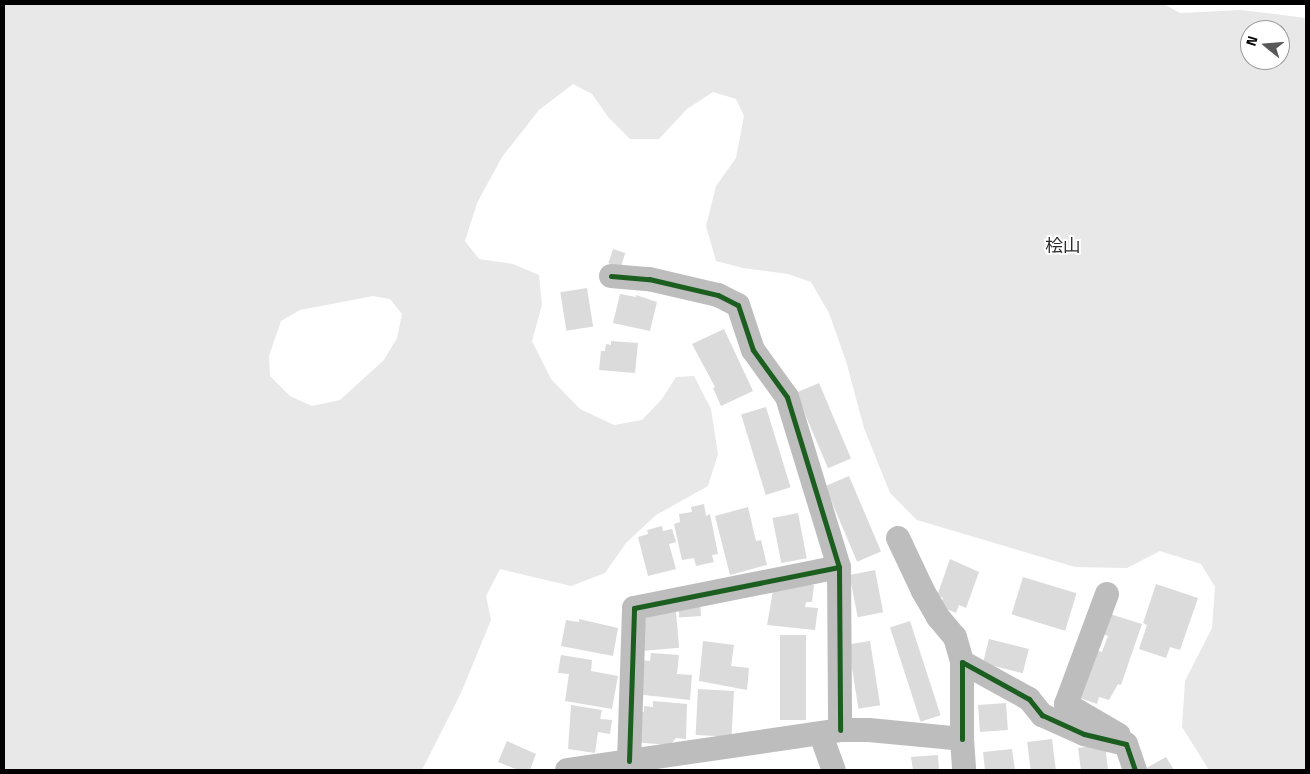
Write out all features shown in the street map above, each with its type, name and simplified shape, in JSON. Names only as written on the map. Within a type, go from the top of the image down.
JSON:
[{"type":"street","points":[[611,276],[649,278],[718,295],[738,305],[752,350],[787,397],[840,567],[830,733],[834,770]]},
{"type":"street","points":[[898,538],[923,591],[938,617],[955,637],[962,662],[964,770]]},
{"type":"street","points":[[629,761],[634,608],[840,567]]},
{"type":"street","points":[[1107,594],[1066,704],[1118,732],[1126,744],[1135,770]]},
{"type":"street","points":[[962,662],[1029,699],[1042,715],[1084,734],[1126,744]]},
{"type":"street","points":[[567,770],[830,733],[962,739]]},
{"type":"green space","name":"桧山","points":[[4,4],[1164,4],[1180,13],[1241,10],[1306,18],[1306,770],[1209,770],[1182,727],[1185,681],[1212,628],[1215,587],[1201,564],[1160,551],[1127,568],[1075,567],[917,520],[890,493],[864,428],[846,361],[829,313],[811,282],[788,274],[743,268],[716,261],[706,226],[716,186],[736,158],[744,116],[736,99],[713,92],[687,109],[659,139],[630,139],[609,118],[592,94],[573,84],[539,110],[502,157],[477,203],[465,241],[479,259],[513,264],[539,275],[542,305],[532,341],[551,379],[580,409],[614,425],[642,420],[662,399],[676,377],[694,376],[711,409],[718,454],[708,486],[656,515],[626,543],[605,573],[571,586],[500,569],[486,596],[491,620],[461,693],[422,770],[4,770]],"holes":[[[373,296],[390,299],[402,314],[397,338],[384,360],[340,400],[312,406],[290,396],[270,376],[269,356],[281,321],[300,310]]]},
{"type":"building","points":[[613,249],[625,253],[621,267],[608,263]]},
{"type":"building","points":[[587,288],[593,327],[566,331],[560,292]]},
{"type":"building","points":[[620,294],[636,297],[636,295],[657,302],[650,331],[613,323]]},
{"type":"building","points":[[724,329],[753,391],[721,406],[713,388],[715,387],[692,344]]},
{"type":"building","points":[[611,341],[638,343],[635,373],[599,370],[601,351],[605,351],[606,344],[611,345]]},
{"type":"building","points":[[819,383],[851,458],[828,468],[796,393]]},
{"type":"building","points":[[766,407],[791,487],[766,495],[741,415]]},
{"type":"building","points":[[849,476],[881,551],[857,562],[825,486]]},
{"type":"building","points":[[704,504],[706,516],[710,514],[718,554],[712,555],[714,562],[696,566],[694,558],[682,560],[674,524],[680,522],[679,514],[692,512],[691,507]]},
{"type":"building","points":[[748,507],[756,541],[761,540],[767,565],[730,575],[715,516]]},
{"type":"building","points":[[798,513],[807,558],[781,563],[772,518]]},
{"type":"building","points":[[662,526],[663,531],[672,529],[676,542],[669,544],[676,569],[648,576],[638,537],[648,534],[647,530]]},
{"type":"building","points":[[950,559],[979,572],[966,608],[959,605],[956,613],[940,606],[943,598],[937,596]]},
{"type":"building","points":[[875,570],[883,612],[858,617],[849,575]]},
{"type":"building","points":[[1023,577],[1077,593],[1065,631],[1012,614]]},
{"type":"building","points":[[793,583],[814,585],[812,602],[806,602],[805,607],[818,608],[815,630],[767,625],[774,585]]},
{"type":"building","points":[[1156,584],[1198,598],[1180,650],[1170,647],[1166,658],[1139,649],[1147,625],[1143,623]]},
{"type":"building","points":[[700,601],[701,616],[679,617],[678,603]]},
{"type":"building","points":[[676,612],[679,648],[639,651],[636,615]]},
{"type":"building","points":[[1110,614],[1142,624],[1121,685],[1118,684],[1109,700],[1099,697],[1097,704],[1077,697],[1093,649],[1102,652],[1108,636],[1103,634]]},
{"type":"building","points":[[579,619],[618,628],[613,656],[561,646],[566,620],[579,622]]},
{"type":"building","points":[[910,621],[941,715],[921,722],[890,627]]},
{"type":"building","points":[[780,635],[806,635],[806,720],[780,720]]},
{"type":"building","points":[[989,639],[1029,649],[1023,673],[983,663]]},
{"type":"building","points":[[703,641],[734,645],[731,666],[749,668],[747,690],[699,681]]},
{"type":"building","points":[[870,641],[880,705],[858,709],[848,644]]},
{"type":"building","points":[[651,653],[679,655],[677,674],[692,675],[690,700],[635,694],[633,659],[650,661]]},
{"type":"building","points":[[561,655],[592,660],[591,671],[618,676],[612,709],[565,701],[569,674],[558,673]]},
{"type":"building","points":[[698,689],[734,691],[732,737],[696,735]]},
{"type":"building","points":[[653,701],[687,704],[686,739],[676,738],[670,745],[632,742],[635,711],[644,712],[644,706],[653,707]]},
{"type":"building","points":[[1006,703],[1008,730],[980,732],[978,705]]},
{"type":"building","points":[[571,705],[602,710],[600,719],[612,720],[610,734],[598,732],[595,753],[568,749]]},
{"type":"building","points":[[1052,739],[1056,770],[1031,770],[1027,742]]},
{"type":"building","points":[[507,741],[536,754],[530,770],[518,770],[498,762]]},
{"type":"building","points":[[1105,744],[1108,770],[1081,770],[1078,748]]},
{"type":"building","points":[[1012,749],[1015,770],[985,770],[983,752]]},
{"type":"building","points":[[938,755],[939,770],[913,770],[911,757]]},
{"type":"building","points":[[1166,757],[1174,770],[1143,770]]},
{"type":"cycle path","points":[[611,276],[649,279],[718,295],[738,305],[753,350],[787,397],[839,567]]},
{"type":"cycle path","points":[[629,761],[634,608],[839,567],[840,730]]},
{"type":"cycle path","points":[[962,739],[962,662],[1029,699],[1042,715],[1084,734],[1126,744],[1135,770]]}]
